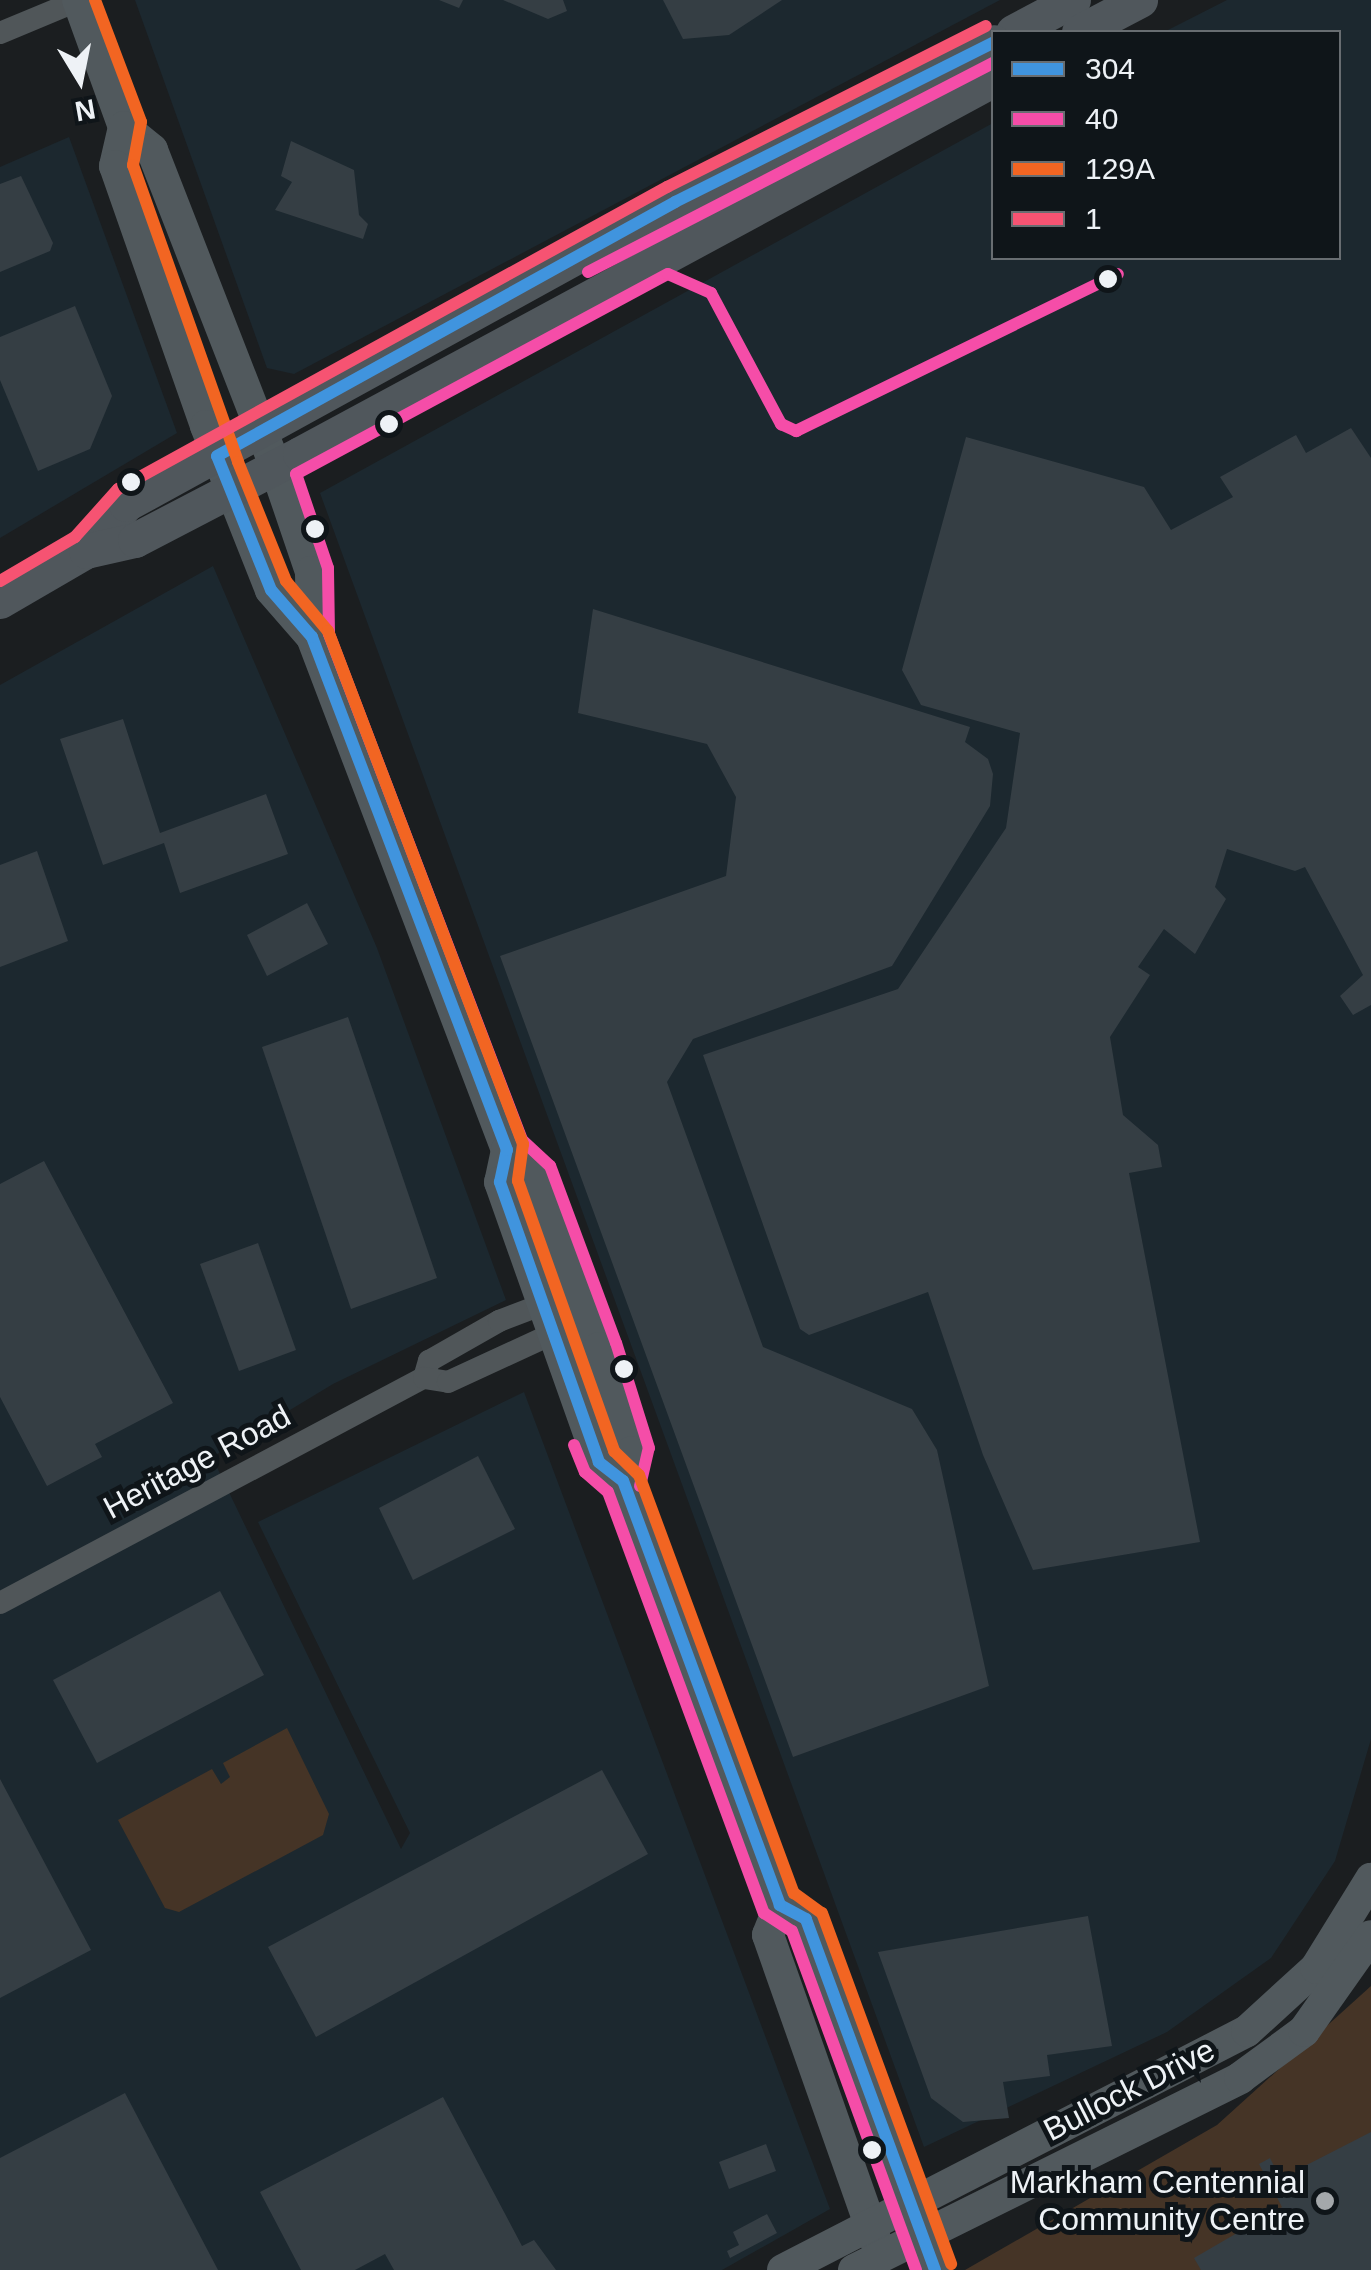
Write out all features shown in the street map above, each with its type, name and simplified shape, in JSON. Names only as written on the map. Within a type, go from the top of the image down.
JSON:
[{"type":"main road","points":[[77,0],[124,127],[152,150],[269,450],[311,572],[312,637],[506,1150],[534,1174],[578,1290],[632,1452],[623,1481]]},
{"type":"main road","points":[[1016,30],[1073,0]]},
{"type":"main road","points":[[1083,30],[1140,0]]},
{"type":"main road","points":[[0,601],[86,551],[136,540],[231,490],[269,450],[676,202],[991,44]]},
{"type":"main road","points":[[86,551],[126,504],[217,456],[269,450],[991,81]]},
{"type":"main road","points":[[124,127],[115,166],[217,456],[270,590],[312,637]]},
{"type":"main road","points":[[506,1150],[500,1182],[599,1462],[623,1481],[780,1905],[806,1920],[936,2270]]},
{"type":"main road","name":"Bullock Drive","points":[[783,2270],[872,2254],[917,2218],[1247,2030],[1316,1968],[1371,1879]]},
{"type":"main road","points":[[780,1905],[768,1935],[872,2254]]},
{"type":"main road","name":"Bullock Drive","points":[[917,2218],[1240,2078],[1304,2031],[1371,1936]]},
{"type":"street","points":[[0,33],[77,0]]},
{"type":"street","name":"Heritage Road","points":[[0,1602],[424,1378],[448,1382],[549,1319],[578,1290]]},
{"type":"street","name":"Heritage Road","points":[[424,1378],[429,1361],[549,1319]]},
{"type":"shaded area","points":[[135,0],[1000,0],[294,374],[267,368]]},
{"type":"shaded area","points":[[1227,0],[1371,0],[1371,1739],[1335,1861],[1271,1958],[1167,2032],[924,2147],[320,493],[991,124],[991,260],[1341,260],[1341,30],[1168,30]]},
{"type":"shaded area","points":[[69,137],[177,433],[0,538],[0,167]]},
{"type":"shaded area","points":[[213,566],[377,948],[506,1300],[333,1384],[212,1457],[401,1849],[410,1833],[258,1522],[524,1392],[830,2209],[722,2270],[0,2270],[0,685]]},
{"type":"shaded area","points":[[287,1728],[329,1814],[323,1835],[179,1912],[165,1908],[118,1820],[212,1769],[221,1784],[230,1777],[223,1763]]},
{"type":"shaded area","points":[[1371,1986],[1371,2270],[965,2270],[1217,2125]]},
{"type":"building","points":[[439,0],[463,0],[459,8]]},
{"type":"building","points":[[503,0],[563,0],[567,11],[548,19]]},
{"type":"building","points":[[663,0],[782,0],[729,35],[683,39]]},
{"type":"building","points":[[291,141],[354,170],[359,215],[368,224],[363,239],[275,210],[292,182],[281,176]]},
{"type":"building","points":[[21,176],[53,243],[50,251],[0,272],[0,184]]},
{"type":"building","points":[[75,306],[112,396],[90,449],[38,471],[0,380],[0,337]]},
{"type":"building","points":[[1351,428],[1371,458],[1371,1005],[1353,1015],[1340,996],[1363,975],[1305,867],[1295,871],[1227,849],[1215,887],[1226,899],[1195,954],[1164,929],[1138,967],[1150,975],[1110,1037],[1123,1115],[1158,1145],[1162,1167],[1129,1173],[1200,1542],[1033,1570],[983,1455],[928,1292],[809,1335],[800,1329],[703,1055],[898,989],[1006,828],[1020,733],[921,705],[902,670],[966,437],[1144,487],[1171,530],[1233,497],[1220,477],[1296,435],[1306,453]]},
{"type":"building","points":[[593,609],[970,727],[965,742],[988,759],[993,774],[990,806],[892,966],[693,1039],[667,1082],[763,1347],[912,1409],[937,1450],[989,1686],[793,1757],[500,956],[726,876],[736,797],[707,744],[578,713]]},
{"type":"building","points":[[123,719],[160,833],[266,794],[288,854],[180,893],[164,843],[103,865],[60,739]]},
{"type":"building","points":[[37,851],[68,941],[0,967],[0,865]]},
{"type":"building","points":[[307,903],[328,944],[267,976],[247,935]]},
{"type":"building","points":[[348,1017],[437,1278],[351,1309],[262,1047]]},
{"type":"building","points":[[44,1161],[173,1403],[95,1444],[102,1457],[47,1486],[0,1397],[0,1184]]},
{"type":"building","points":[[258,1243],[296,1350],[239,1371],[200,1264]]},
{"type":"building","points":[[478,1456],[515,1529],[413,1580],[379,1508]]},
{"type":"building","points":[[220,1591],[264,1675],[97,1763],[53,1680]]},
{"type":"building","points":[[602,1770],[648,1854],[316,2037],[268,1947]]},
{"type":"building","points":[[0,1779],[91,1950],[0,1998]]},
{"type":"building","points":[[1088,1916],[1112,2046],[1047,2055],[1050,2076],[1003,2082],[1009,2118],[963,2122],[931,2098],[878,1952]]},
{"type":"building","points":[[125,2093],[218,2270],[0,2270],[0,2158]]},
{"type":"building","points":[[443,2097],[522,2246],[534,2240],[556,2270],[394,2270],[385,2254],[355,2270],[301,2270],[260,2192]]},
{"type":"building","name":"Markham Centennial Community Centre","points":[[1371,2132],[1371,2270],[1201,2270],[1194,2258],[1282,2207],[1259,2164],[1270,2158],[1288,2194],[1305,2185],[1295,2171]]},
{"type":"building","points":[[766,2144],[776,2171],[729,2189],[719,2162]]},
{"type":"building","points":[[767,2214],[777,2233],[730,2258],[727,2251],[739,2245],[733,2232]]},
{"type":"transit line","name":"129A","points":[[95,0],[141,122],[133,165],[238,462],[286,581],[328,631],[523,1144],[518,1181],[614,1451],[639,1475],[794,1893],[822,1913],[951,2264]]},
{"type":"transit line","name":"1","points":[[0,581],[75,537],[118,489],[667,187],[986,26]]},
{"type":"transit line","name":"304","points":[[935,2270],[806,1919],[780,1905],[623,1481],[599,1462],[500,1182],[507,1150],[312,637],[271,590],[217,456],[675,202],[991,44]]},
{"type":"transit line","name":"40","points":[[588,272],[991,64]]},
{"type":"transit line","name":"40","points":[[640,1486],[649,1448],[616,1343],[550,1166],[522,1140],[329,634],[328,568],[296,474],[668,274],[711,293],[781,424],[796,431],[1118,274]]},
{"type":"transit line","name":"40","points":[[574,1445],[585,1472],[608,1492],[764,1913],[792,1931],[916,2270]]},
{"type":"place","name":"Markham Centennial Community Centre","points":[[1325,2201]]}]
